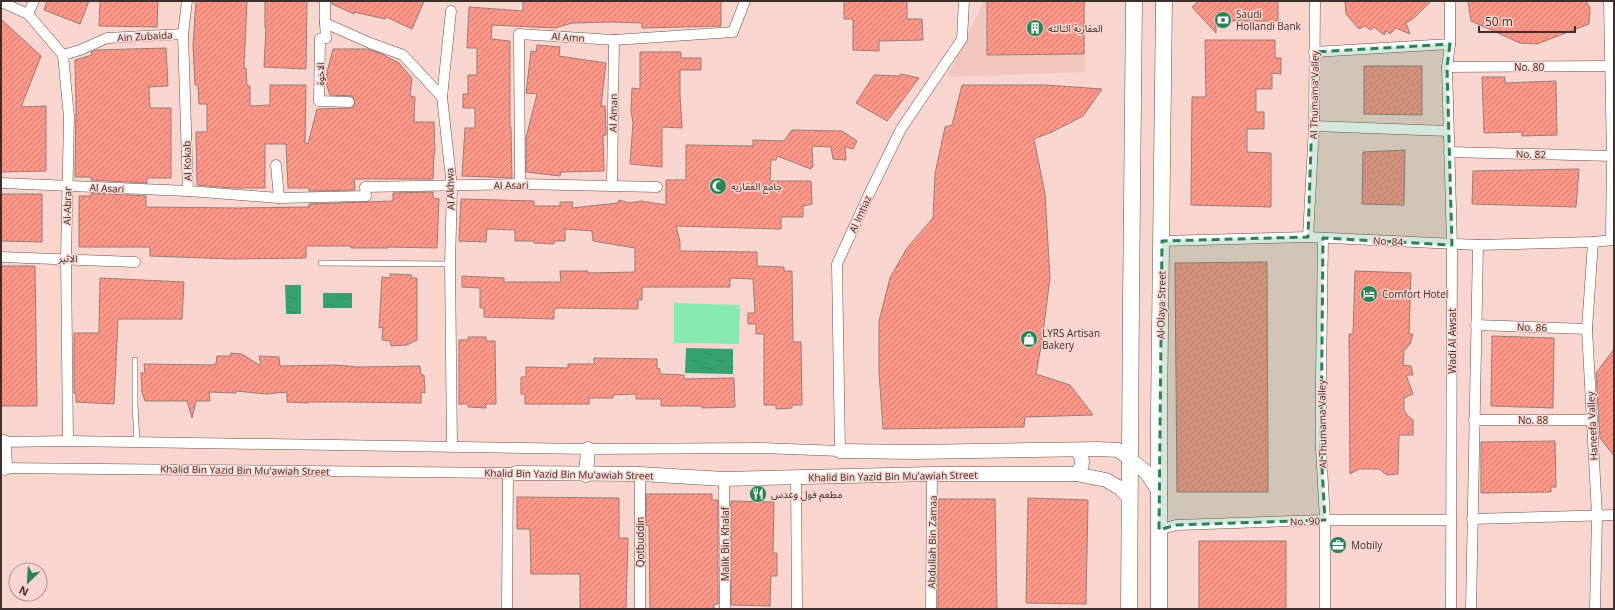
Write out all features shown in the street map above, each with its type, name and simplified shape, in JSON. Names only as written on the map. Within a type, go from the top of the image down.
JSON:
[{"type":"main road","points":[[1129,609],[1134,1]]},
{"type":"main road","name":"Al Olaya Street","points":[[1159,609],[1164,1]]},
{"type":"main road","points":[[3,442],[3,468]]},
{"type":"main road","points":[[586,475],[588,449]]},
{"type":"main road","points":[[1076,474],[1081,469],[1083,463],[1082,456],[1078,450]]},
{"type":"main road","points":[[840,451],[915,452],[1118,450],[1146,472],[1160,493]]},
{"type":"main road","name":"Khalid Bin Yazid Bin Mu'awiah Street","points":[[512,473],[586,475],[640,474],[724,479],[932,474],[1076,474],[1106,480],[1120,488],[1130,499]]},
{"type":"street","points":[[28,14],[34,1]]},
{"type":"street","name":"Al Kokab","points":[[187,1],[183,34],[188,192],[278,198],[366,196],[365,187]]},
{"type":"street","points":[[325,1],[325,23],[370,43],[403,54],[442,96]]},
{"type":"street","name":"Al Amn","points":[[520,184],[519,34],[614,40],[733,32],[745,1]]},
{"type":"street","name":"Al Imtiaz","points":[[840,451],[838,264],[870,192],[901,129],[962,39],[964,1]]},
{"type":"street","name":"Al Thumama Valley","points":[[1308,237],[1314,126],[1315,1]]},
{"type":"street","name":"Wadi Al Awsat","points":[[1450,1],[1450,44],[1447,67],[1452,245],[1451,609]]},
{"type":"street","points":[[1609,1],[1613,240]]},
{"type":"street","points":[[1,2],[28,14],[63,55]]},
{"type":"street","name":"Al Akhwa","points":[[451,11],[442,96],[452,187],[450,264],[452,446]]},
{"type":"street","name":"الاخوة","points":[[325,23],[326,38],[320,39],[320,101],[349,102]]},
{"type":"street","points":[[326,38],[338,29]]},
{"type":"street","name":"Ain Zubaida","points":[[63,55],[80,50],[107,38],[183,34]]},
{"type":"street","name":"Al Aman","points":[[612,185],[614,40]]},
{"type":"street","points":[[1314,52],[1450,44]]},
{"type":"street","name":"Al-Abrar","points":[[63,55],[70,117],[66,258],[68,441]]},
{"type":"street","name":"No. 80","points":[[1447,67],[1610,66]]},
{"type":"street","points":[[1314,126],[1448,131]]},
{"type":"street","name":"No. 82","points":[[1450,152],[1612,156]]},
{"type":"street","points":[[276,165],[278,198]]},
{"type":"street","name":"Al Asari","points":[[1,183],[188,192]]},
{"type":"street","name":"Al Asari","points":[[365,187],[452,187],[520,184],[657,187]]},
{"type":"street","name":"No. 84","points":[[1162,241],[1308,237],[1452,245],[1478,245],[1593,242],[1613,240]]},
{"type":"street","name":"Al Thumama Valley","points":[[1323,238],[1321,449],[1325,520],[1325,609]]},
{"type":"street","name":"Haneefa Valley","points":[[1593,242],[1587,330],[1597,516],[1595,609]]},
{"type":"street","points":[[1471,609],[1478,245]]},
{"type":"street","name":"الاثير","points":[[1,257],[66,258],[135,262]]},
{"type":"street","name":"No. 86","points":[[1476,325],[1587,330]]},
{"type":"street","name":"No. 88","points":[[1474,420],[1592,420]]},
{"type":"street","points":[[3,442],[68,441],[588,449],[762,448],[840,451]]},
{"type":"street","name":"Khalid Bin Yazid Bin Mu'awiah Street","points":[[3,468],[512,473]]},
{"type":"street","points":[[507,609],[512,473]]},
{"type":"street","name":"Qotbuddin","points":[[640,474],[640,609]]},
{"type":"street","name":"Abdullah Bin Zamaa","points":[[931,609],[932,474]]},
{"type":"street","points":[[796,477],[797,609]]},
{"type":"street","name":"Malik Bin Khalaf","points":[[724,479],[725,609]]},
{"type":"street","points":[[1472,519],[1614,515]]},
{"type":"street","name":"No. 90","points":[[1159,530],[1176,525],[1325,520],[1451,520]]},
{"type":"lane","points":[[321,263],[450,264]]},
{"type":"lane","points":[[135,360],[137,443]]},
{"type":"highlighted area","points":[[1450,44],[1447,67],[1452,245],[1323,238],[1321,449],[1325,520],[1176,525],[1159,530],[1162,241],[1308,237],[1314,52]]},
{"type":"shaded area","points":[[984,1],[1086,1],[1085,72],[947,77]]},
{"type":"shaded area","points":[[674,303],[740,305],[739,344],[674,343]]},
{"type":"water","points":[[285,285],[301,285],[301,314],[286,314]]},
{"type":"water","points":[[323,293],[352,293],[352,308],[323,308]]},
{"type":"water","points":[[686,348],[733,349],[733,374],[685,373]]},
{"type":"building","points":[[47,1],[89,1],[80,24],[44,10]]},
{"type":"building","points":[[100,1],[158,1],[157,27],[99,26]]},
{"type":"building","points":[[196,1],[247,1],[244,68],[246,68],[247,86],[250,86],[250,106],[270,105],[270,85],[306,85],[305,143],[308,144],[317,109],[352,108],[355,103],[352,96],[330,95],[327,86],[327,72],[333,49],[367,49],[382,54],[399,63],[412,78],[410,96],[415,97],[414,122],[434,122],[435,153],[433,179],[354,179],[355,190],[309,191],[309,188],[288,188],[286,144],[265,144],[265,188],[231,188],[197,185],[196,132],[207,132],[207,104],[199,104],[198,85],[195,85],[193,45]]},
{"type":"building","points":[[265,1],[307,1],[306,69],[264,67],[266,28]]},
{"type":"building","points":[[332,1],[424,1],[412,29],[386,17],[385,19],[354,12],[354,14],[332,4]]},
{"type":"building","points":[[523,1],[721,1],[721,26],[642,28],[642,23],[611,22],[572,23],[555,28],[492,25],[491,39],[510,41],[510,127],[512,178],[462,176],[465,128],[475,128],[475,108],[463,108],[463,94],[468,94],[468,75],[477,75],[477,48],[467,48],[469,7],[523,11]]},
{"type":"building","points":[[844,1],[907,1],[907,19],[922,19],[923,40],[879,41],[879,51],[853,50],[853,19],[844,19]]},
{"type":"building","name":"العقارية الثالثه","points":[[987,1],[1084,1],[1084,54],[987,55]]},
{"type":"building","points":[[1199,1],[1278,1],[1278,21],[1216,21],[1216,33],[1192,7]]},
{"type":"building","points":[[1345,1],[1431,1],[1414,18],[1406,23],[1410,34],[1396,28],[1390,34],[1387,31],[1384,35],[1374,27],[1371,30],[1365,26],[1359,29],[1346,14]]},
{"type":"building","points":[[1468,1],[1586,1],[1590,8],[1589,24],[1537,44],[1520,43],[1471,21]]},
{"type":"building","points":[[1,19],[41,56],[21,107],[46,106],[46,171],[1,172]]},
{"type":"building","points":[[1205,40],[1275,40],[1275,58],[1281,58],[1281,74],[1272,73],[1272,89],[1256,89],[1256,112],[1264,112],[1264,129],[1247,129],[1247,152],[1271,153],[1271,207],[1191,205],[1192,97],[1206,97]]},
{"type":"building","points":[[537,45],[560,47],[559,56],[606,63],[601,106],[605,106],[606,135],[603,135],[604,171],[561,172],[560,176],[526,172],[526,138],[537,94],[526,93],[531,51],[536,52]]},
{"type":"building","points":[[166,48],[168,86],[149,87],[150,108],[171,108],[171,178],[147,178],[147,183],[91,180],[91,177],[75,177],[75,60],[92,55],[91,52],[96,50]]},
{"type":"building","points":[[640,52],[681,52],[681,58],[701,58],[701,70],[680,70],[682,128],[662,127],[662,167],[630,164],[633,123],[631,111],[632,88],[640,89]]},
{"type":"building","points":[[1364,66],[1422,66],[1422,115],[1364,114]]},
{"type":"building","points":[[901,74],[919,78],[887,121],[856,103],[874,75],[899,76]]},
{"type":"building","points":[[1482,77],[1505,77],[1505,83],[1556,81],[1557,135],[1522,136],[1522,132],[1484,133]]},
{"type":"building","points":[[962,85],[1045,85],[1102,89],[1083,116],[1052,132],[1034,139],[1045,194],[1050,278],[1036,374],[1070,385],[1093,415],[1025,417],[1024,427],[883,429],[879,372],[879,321],[890,278],[907,248],[933,218],[935,174],[945,127],[952,125]]},
{"type":"building","points":[[792,130],[842,131],[857,141],[853,149],[845,147],[846,160],[833,159],[831,147],[812,146],[813,167],[811,167],[811,169],[777,156],[776,160],[771,160],[770,181],[811,181],[812,204],[803,206],[803,217],[781,217],[781,229],[676,226],[680,242],[680,251],[757,252],[757,266],[784,267],[784,271],[792,271],[793,342],[801,342],[802,405],[792,405],[792,408],[776,409],[776,405],[764,405],[764,334],[756,334],[756,324],[748,324],[748,313],[755,313],[753,279],[730,278],[730,287],[642,287],[642,300],[638,300],[638,309],[558,308],[554,309],[554,319],[484,317],[484,308],[480,308],[480,288],[462,287],[462,276],[504,278],[504,282],[561,282],[560,271],[588,271],[588,273],[635,272],[635,248],[593,241],[592,231],[565,229],[565,241],[554,241],[554,244],[534,243],[534,241],[515,241],[515,230],[487,229],[486,242],[459,241],[461,199],[534,201],[534,206],[560,206],[560,202],[573,202],[572,208],[618,203],[619,200],[629,203],[641,201],[666,205],[666,180],[686,180],[686,145],[753,146],[753,140],[784,141]]},
{"type":"building","points":[[1405,150],[1404,205],[1362,204],[1363,152]]},
{"type":"building","points":[[1579,169],[1576,207],[1472,204],[1473,171]]},
{"type":"building","points":[[433,192],[433,198],[439,199],[437,248],[351,248],[351,246],[306,246],[306,258],[232,259],[150,256],[150,247],[79,247],[79,196],[91,196],[91,193],[146,196],[146,207],[236,208],[309,207],[309,204],[393,201],[393,193]]},
{"type":"building","points":[[1,194],[42,194],[42,242],[1,241]]},
{"type":"building","points":[[1267,262],[1268,492],[1177,492],[1175,263]]},
{"type":"building","points":[[1,266],[35,266],[37,406],[1,406]]},
{"type":"building","points":[[1355,271],[1411,273],[1409,334],[1413,334],[1410,344],[1404,351],[1403,365],[1411,366],[1413,375],[1406,375],[1413,394],[1404,398],[1404,410],[1413,420],[1413,435],[1399,435],[1398,474],[1387,475],[1379,469],[1359,469],[1350,474],[1349,334],[1353,334]]},
{"type":"building","points":[[390,274],[412,275],[411,278],[417,278],[417,340],[407,345],[391,346],[390,341],[382,340],[383,327],[379,328],[382,277],[390,278]]},
{"type":"building","points":[[100,278],[184,282],[182,319],[118,319],[114,404],[76,402],[76,394],[74,393],[74,333],[99,333]]},
{"type":"building","points":[[1492,336],[1554,338],[1553,408],[1491,406]]},
{"type":"building","points":[[468,337],[486,337],[486,341],[495,341],[496,404],[486,404],[486,408],[468,407],[468,404],[459,404],[459,340],[468,340]]},
{"type":"building","points":[[1614,349],[1614,456],[1600,438],[1596,373]]},
{"type":"building","points":[[231,353],[242,354],[261,366],[259,356],[279,357],[280,366],[420,366],[421,375],[424,375],[425,393],[421,392],[421,403],[308,403],[287,402],[287,392],[266,394],[236,391],[236,393],[209,392],[210,401],[196,401],[192,418],[187,401],[145,401],[142,392],[141,373],[145,373],[144,364],[212,365],[216,364],[217,356],[230,356]]},
{"type":"building","points":[[594,358],[657,359],[657,368],[660,369],[660,374],[684,375],[684,379],[734,378],[735,407],[702,408],[702,406],[661,406],[661,399],[636,399],[636,394],[613,395],[613,398],[589,398],[589,404],[525,404],[525,394],[521,394],[521,377],[526,377],[526,367],[568,368],[568,364],[594,364]]},
{"type":"building","points":[[1555,441],[1556,487],[1551,487],[1551,492],[1481,493],[1481,442]]},
{"type":"building","points":[[646,494],[712,494],[712,500],[718,500],[718,604],[714,604],[714,609],[650,609],[649,526],[646,525]]},
{"type":"building","points":[[517,497],[619,498],[619,538],[628,538],[626,609],[580,609],[580,574],[531,574],[530,529],[517,529]]},
{"type":"building","points":[[1028,498],[1088,500],[1086,604],[1026,603]]},
{"type":"building","points":[[938,499],[995,499],[997,609],[938,609]]},
{"type":"building","points":[[731,501],[774,502],[773,553],[777,553],[777,576],[771,576],[770,606],[731,605]]},
{"type":"building","points":[[1199,541],[1286,541],[1286,609],[1199,609]]},
{"type":"place","name":"Saudi Hollandi Bank","points":[[1223,20]]},
{"type":"place","name":"العقارية الثالثه","points":[[1035,28]]},
{"type":"place","name":"جامع العقاريه","points":[[718,186]]},
{"type":"place","name":"Comfort Hotel","points":[[1369,294]]},
{"type":"place","name":"LYRS Artisan Bakery","points":[[1029,339]]},
{"type":"place","name":"مطعم فول وعدس","points":[[758,494]]},
{"type":"place","name":"Mobily","points":[[1338,545]]}]
